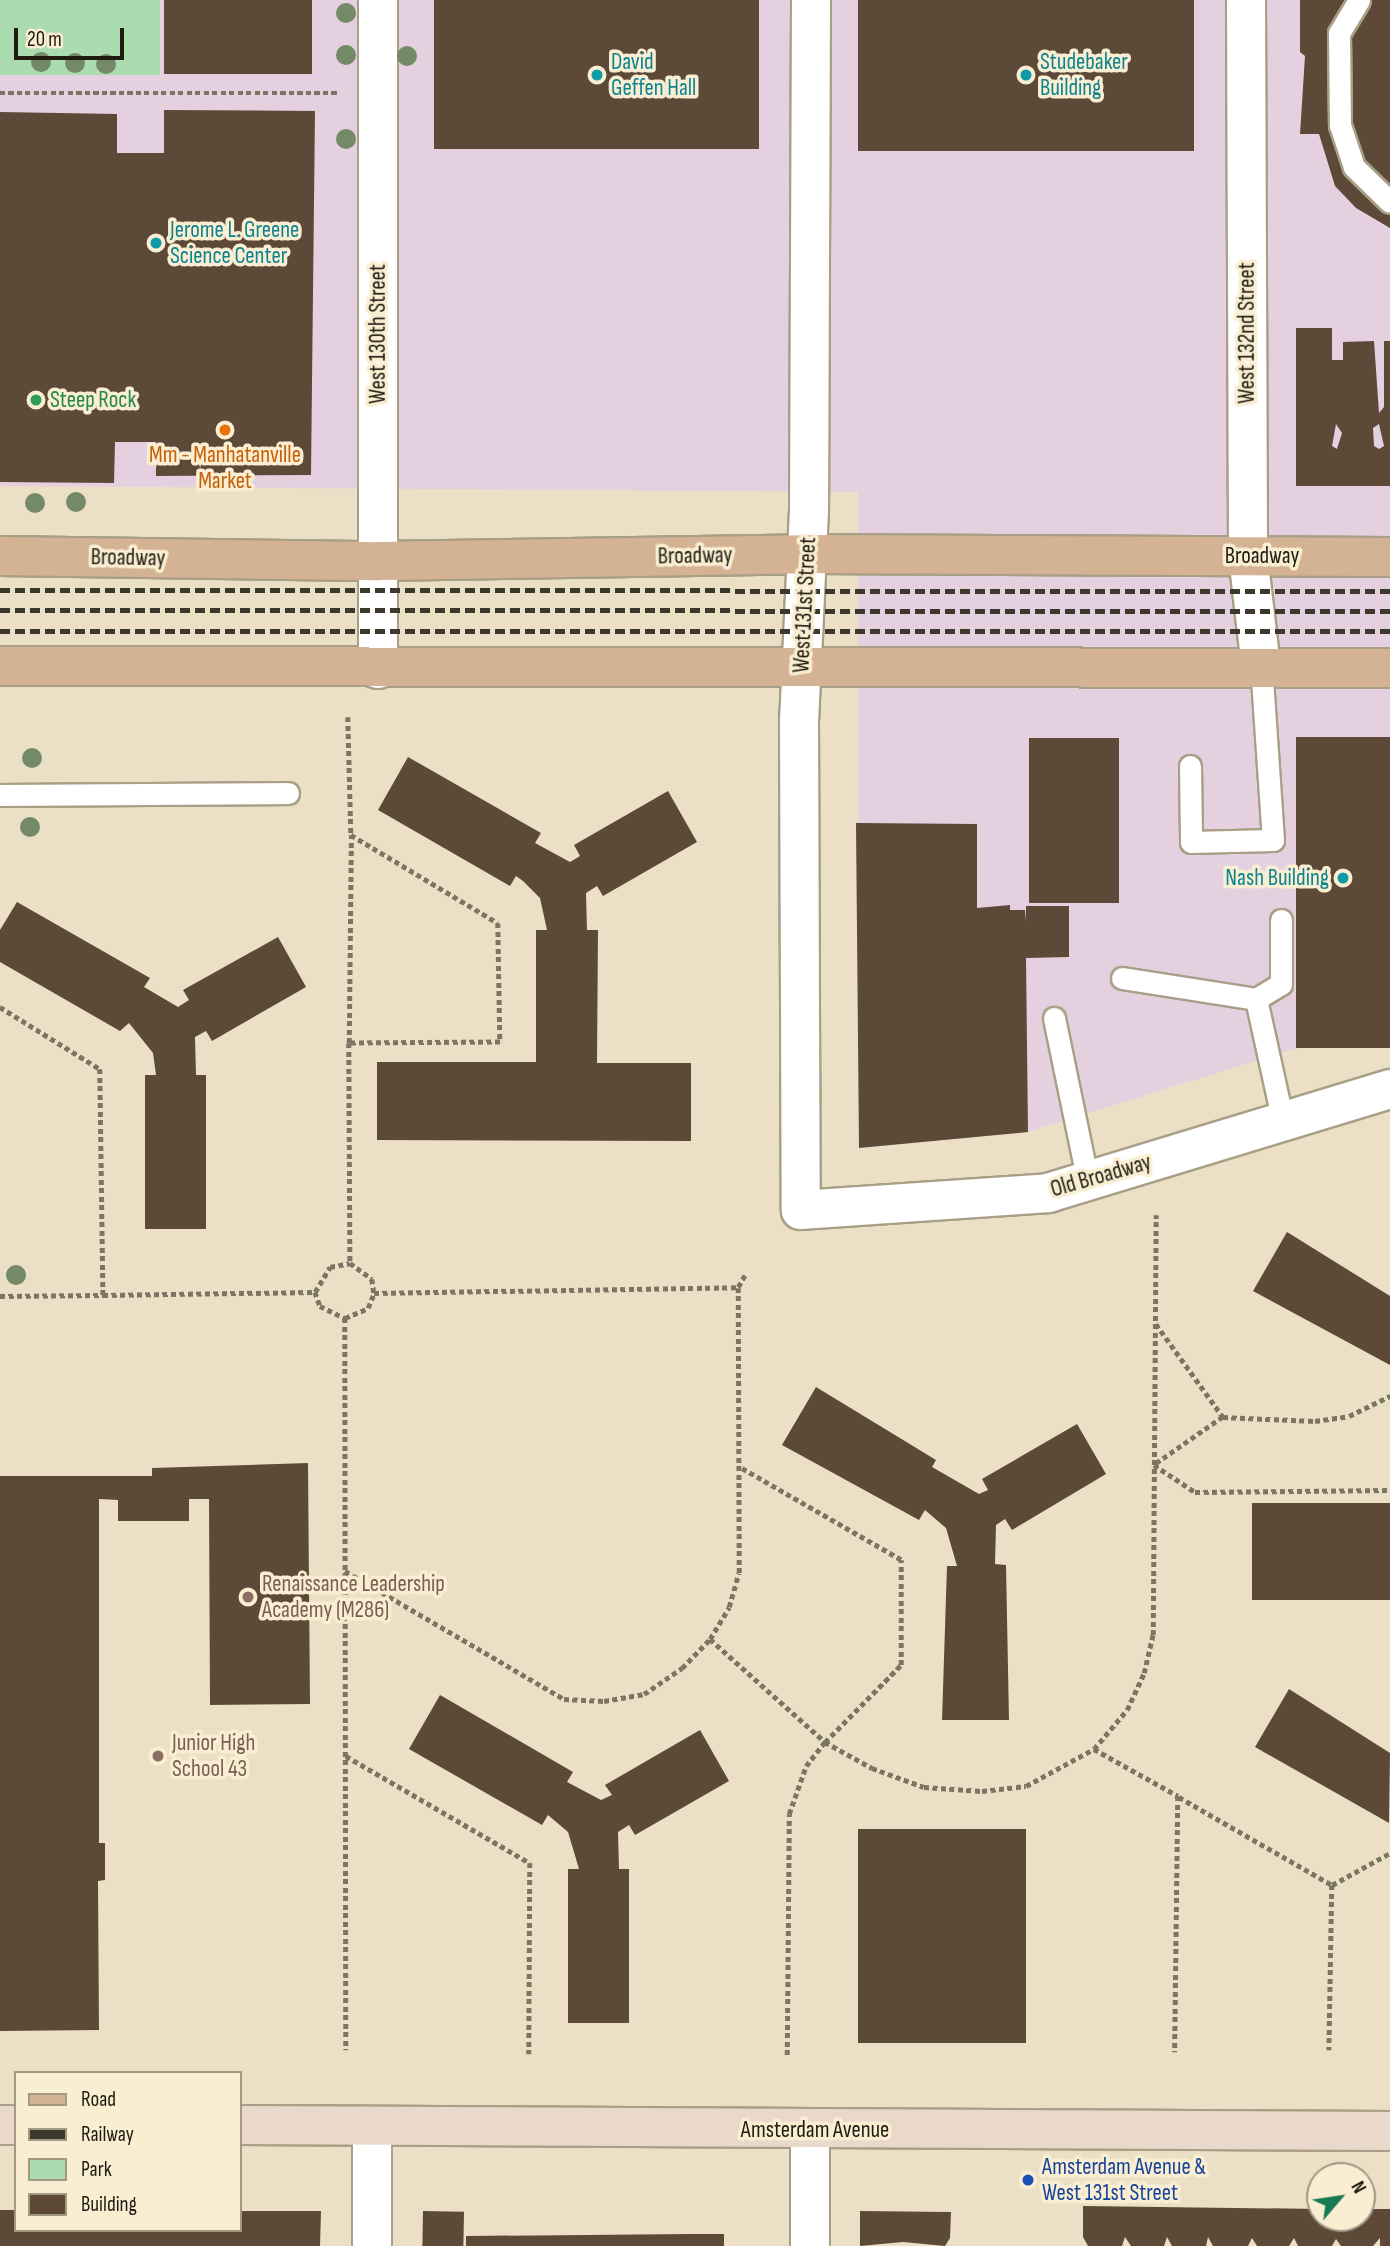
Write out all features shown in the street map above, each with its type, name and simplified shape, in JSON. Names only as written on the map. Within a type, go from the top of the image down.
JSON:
[{"type":"main road","name":"Broadway","points":[[0,556],[378,561],[808,554],[1390,557]]},
{"type":"main road","points":[[0,666],[378,669],[803,663],[1390,668]]},
{"type":"main road","name":"Amsterdam Avenue","points":[[242,2125],[1390,2131]]},
{"type":"street","name":"West 130th Street","points":[[378,0],[378,669]]},
{"type":"street","name":"West 131st Street","points":[[802,1210],[803,663],[808,554],[811,0]]},
{"type":"street","name":"West 132nd Street","points":[[1246,0],[1248,556],[1261,666]]},
{"type":"street","name":"Old Broadway","points":[[802,1210],[1048,1193],[1390,1089]]},
{"type":"street","points":[[372,2126],[372,2246]]},
{"type":"street","points":[[810,2130],[810,2246]]},
{"type":"lane","points":[[1359,0],[1339,33],[1342,135],[1367,186],[1390,202]]},
{"type":"lane","points":[[1190,766],[1191,842],[1273,840],[1261,666]]},
{"type":"lane","points":[[0,795],[288,793]]},
{"type":"lane","points":[[1122,978],[1256,999],[1281,984],[1281,920]]},
{"type":"lane","points":[[1256,999],[1283,1122]]},
{"type":"lane","points":[[1054,1018],[1088,1182]]},
{"type":"path","points":[[0,93],[337,93]]},
{"type":"path","points":[[348,717],[351,835],[350,1263]]},
{"type":"path","points":[[349,1043],[500,1042],[498,923],[351,835]]},
{"type":"path","points":[[0,1007],[100,1069],[103,1295]]},
{"type":"path","points":[[710,1639],[825,1742],[872,1768],[924,1787],[982,1791],[1026,1786],[1094,1749],[1127,1710],[1153,1635],[1156,1215]]},
{"type":"path","points":[[350,1263],[372,1279],[374,1293],[368,1308],[345,1318],[320,1306],[315,1292],[330,1267],[350,1263]]},
{"type":"path","points":[[345,1571],[564,1699],[604,1701],[644,1694],[710,1639],[729,1607],[739,1573],[738,1287],[746,1273]]},
{"type":"path","points":[[374,1293],[738,1287]]},
{"type":"path","points":[[0,1296],[315,1292]]},
{"type":"path","points":[[345,1318],[346,2050]]},
{"type":"path","points":[[1156,1323],[1223,1417]]},
{"type":"path","points":[[1154,1465],[1223,1417],[1315,1421],[1349,1416],[1390,1396]]},
{"type":"path","points":[[1154,1465],[1195,1492],[1390,1490]]},
{"type":"path","points":[[739,1467],[901,1560],[901,1665],[825,1742],[806,1766],[789,1814],[787,2055]]},
{"type":"path","points":[[1094,1749],[1332,1885]]},
{"type":"path","points":[[345,1755],[530,1863],[529,2054]]},
{"type":"path","points":[[1175,2052],[1178,1796]]},
{"type":"path","points":[[1332,1885],[1390,1853]]},
{"type":"path","points":[[1329,2050],[1332,1885]]},
{"type":"shaded area","points":[[0,0],[1390,0],[1390,1019],[1028,1132],[859,1148],[858,492],[0,486]]},
{"type":"green space","points":[[0,0],[160,0],[160,75],[0,75]]},
{"type":"building","points":[[164,0],[312,0],[312,74],[164,74]]},
{"type":"building","name":"David Geffen Hall","points":[[434,0],[759,0],[759,149],[434,149]]},
{"type":"building","name":"Studebaker Building","points":[[858,0],[1194,0],[1194,151],[858,151]]},
{"type":"building","points":[[1300,0],[1390,0],[1390,228],[1356,208],[1335,186],[1319,134],[1300,134],[1305,56],[1300,52]]},
{"type":"building","name":"Jerome L. Greene Science Center","points":[[164,110],[315,111],[311,475],[156,476],[156,442],[115,442],[114,483],[0,482],[0,112],[117,114],[117,153],[164,153]]},
{"type":"building","points":[[1296,328],[1332,328],[1332,360],[1343,360],[1343,342],[1374,341],[1379,413],[1384,407],[1384,341],[1390,341],[1390,486],[1296,486]],"holes":[[[1336,424],[1342,433],[1337,449],[1332,446]],[[1379,424],[1384,446],[1379,449],[1374,446],[1373,428]]]},
{"type":"building","name":"Nash Building","points":[[1296,737],[1390,737],[1390,1048],[1296,1048]]},
{"type":"building","points":[[1029,738],[1119,738],[1119,903],[1029,903]]},
{"type":"building","points":[[408,757],[541,833],[535,843],[570,862],[580,856],[574,845],[668,791],[697,842],[603,896],[597,886],[586,893],[587,930],[598,930],[597,1063],[691,1063],[691,1141],[377,1140],[377,1062],[536,1062],[536,930],[547,930],[540,898],[516,876],[510,886],[378,810]]},
{"type":"building","points":[[856,823],[977,824],[977,908],[1010,905],[1010,910],[1025,910],[1026,921],[1026,906],[1069,906],[1069,957],[1026,958],[1028,1132],[859,1148]]},
{"type":"building","points":[[17,902],[150,978],[144,987],[178,1007],[189,1000],[183,990],[278,937],[306,987],[212,1041],[206,1031],[195,1037],[196,1075],[206,1075],[206,1229],[145,1229],[145,1075],[156,1075],[153,1053],[129,1023],[120,1031],[0,962],[0,930]]},
{"type":"building","points":[[1287,1232],[1390,1296],[1390,1365],[1253,1291]]},
{"type":"building","points":[[816,1387],[936,1460],[932,1467],[979,1494],[988,1490],[982,1479],[1077,1424],[1106,1474],[1012,1530],[1005,1519],[996,1525],[995,1564],[1006,1565],[1009,1720],[942,1720],[947,1566],[957,1566],[946,1528],[925,1510],[919,1520],[782,1445]]},
{"type":"building","points":[[308,1463],[310,1704],[210,1705],[209,1499],[189,1499],[189,1521],[118,1521],[118,1500],[99,1499],[99,1843],[105,1843],[105,1880],[98,1881],[99,2030],[0,2031],[0,1476],[152,1476],[152,1468]]},
{"type":"building","points":[[1252,1503],[1390,1503],[1390,1600],[1252,1600]]},
{"type":"building","points":[[1289,1689],[1390,1753],[1389,1823],[1255,1747]]},
{"type":"building","points":[[440,1695],[573,1772],[567,1782],[601,1800],[612,1795],[605,1785],[700,1730],[729,1781],[635,1835],[629,1825],[618,1832],[619,1869],[629,1869],[629,2023],[568,2023],[568,1869],[579,1869],[568,1832],[548,1815],[542,1825],[409,1749]]},
{"type":"building","points":[[858,1829],[1026,1829],[1026,2043],[858,2043]]},
{"type":"building","points":[[1083,2206],[1306,2209],[1306,2232],[1376,2232],[1376,2209],[1390,2209],[1390,2246],[1380,2246],[1380,2238],[1373,2246],[1341,2246],[1336,2239],[1332,2246],[1298,2246],[1294,2238],[1289,2246],[1257,2246],[1252,2238],[1248,2246],[1213,2246],[1208,2237],[1206,2246],[1172,2246],[1167,2237],[1164,2246],[1131,2246],[1125,2237],[1122,2246],[1088,2246],[1083,2237]]},
{"type":"building","points":[[0,2210],[14,2210],[14,2232],[242,2232],[242,2211],[321,2211],[320,2246],[0,2246]]},
{"type":"building","points":[[423,2211],[464,2212],[463,2246],[422,2246]]},
{"type":"building","points":[[860,2211],[951,2212],[950,2238],[945,2246],[903,2242],[860,2246]]},
{"type":"building","points":[[724,2234],[724,2246],[466,2246],[466,2236]]},
{"type":"railway","points":[[0,590],[1390,591]]},
{"type":"railway","points":[[0,610],[1390,611]]},
{"type":"railway","points":[[0,631],[1390,631]]},
{"type":"place","name":"David Geffen Hall","points":[[597,75]]},
{"type":"place","name":"Studebaker Building","points":[[1026,75]]},
{"type":"place","name":"Jerome L. Greene Science Center","points":[[156,243]]},
{"type":"place","name":"Steep Rock","points":[[36,400]]},
{"type":"place","name":"Mm - Manhatanville Market","points":[[225,430]]},
{"type":"place","name":"Nash Building","points":[[1343,878]]},
{"type":"place","name":"Renaissance Leadership Academy (M286)","points":[[248,1597]]},
{"type":"place","name":"Junior High School 43","points":[[158,1756]]},
{"type":"place","name":"Amsterdam Avenue & West 131st Street","points":[[1028,2180]]}]
